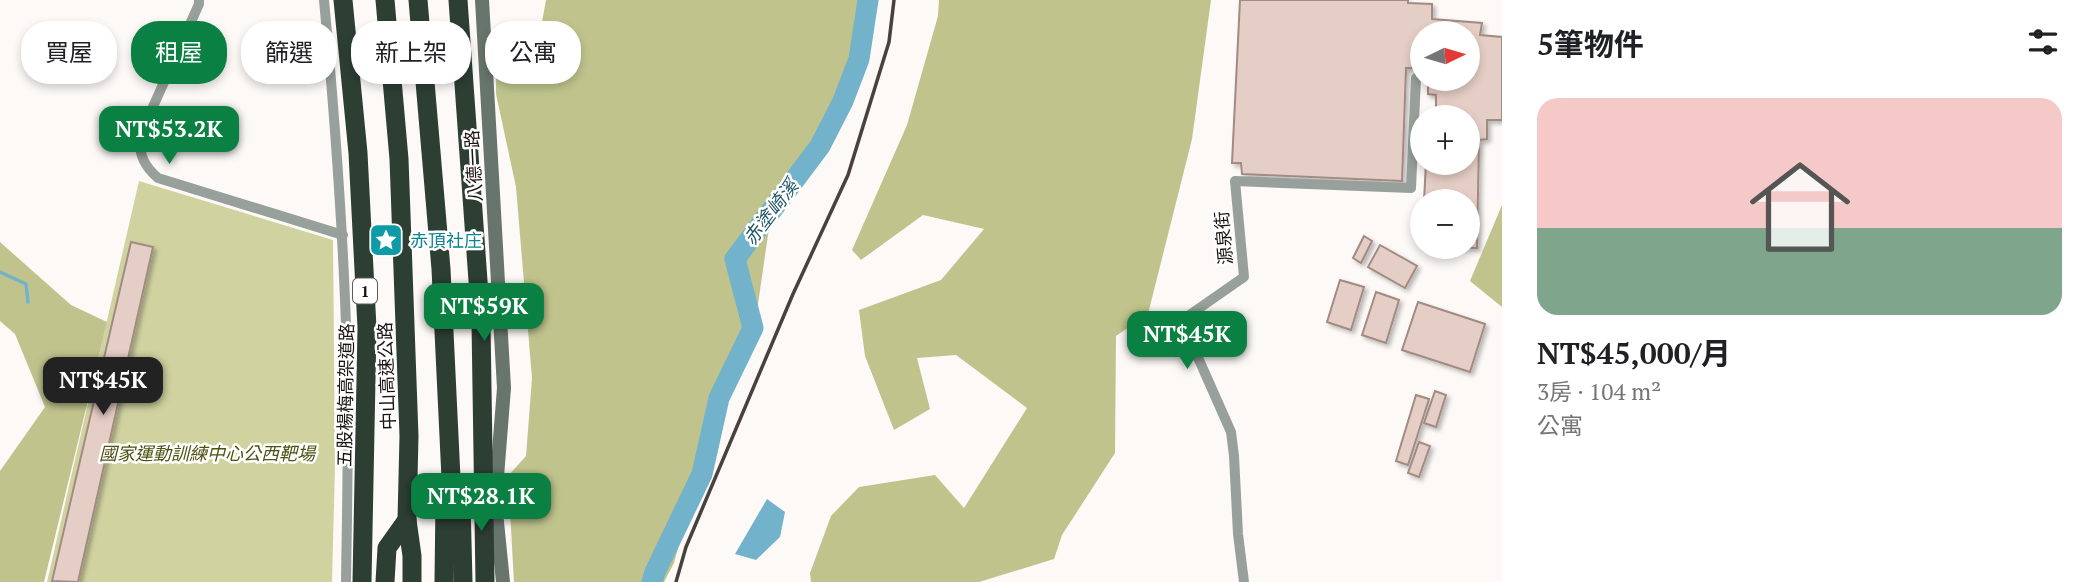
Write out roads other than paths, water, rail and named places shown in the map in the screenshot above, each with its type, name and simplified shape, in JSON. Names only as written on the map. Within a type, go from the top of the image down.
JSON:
[{"type":"highway","name":"五股楊梅高架道路","points":[[343,0],[358,153],[367,328],[362,582]]},
{"type":"highway","name":"中山高速公路","points":[[385,0],[399,159],[409,436],[407,520],[412,582]]},
{"type":"highway","points":[[418,0],[441,269],[451,478],[445,500],[444,582]]},
{"type":"highway","points":[[458,0],[481,323],[485,582]]},
{"type":"highway","points":[[451,478],[461,501],[463,582]]},
{"type":"highway","points":[[385,582],[387,548],[407,520]]},
{"type":"street","points":[[199,0],[139,138],[140,155],[147,169],[158,178],[342,234]]},
{"type":"street","points":[[324,0],[342,234],[347,361],[346,582]]},
{"type":"street","name":"八德一路","points":[[482,0],[504,388],[495,502],[503,582]]},
{"type":"street","name":"源泉街","points":[[1244,582],[1231,432],[1188,335],[1188,316],[1244,277],[1236,181],[1411,188],[1415,91]]},
{"type":"water","points":[[767,499],[785,512],[780,537],[756,560],[735,554]]},
{"type":"waterway","name":"赤塗崎溪","points":[[652,582],[702,474],[719,398],[753,328],[735,259],[820,146],[843,101],[859,59],[868,0]]},
{"type":"waterway","points":[[0,272],[26,284],[28,302]]},
{"type":"railway","points":[[676,582],[686,547],[793,294],[848,175],[889,42],[894,0]]},
{"type":"place","name":"赤頂社庄","points":[[386,240]]},
{"type":"park label","name":"國家運動訓練中心公西靶場","points":[[207,453]]}]
